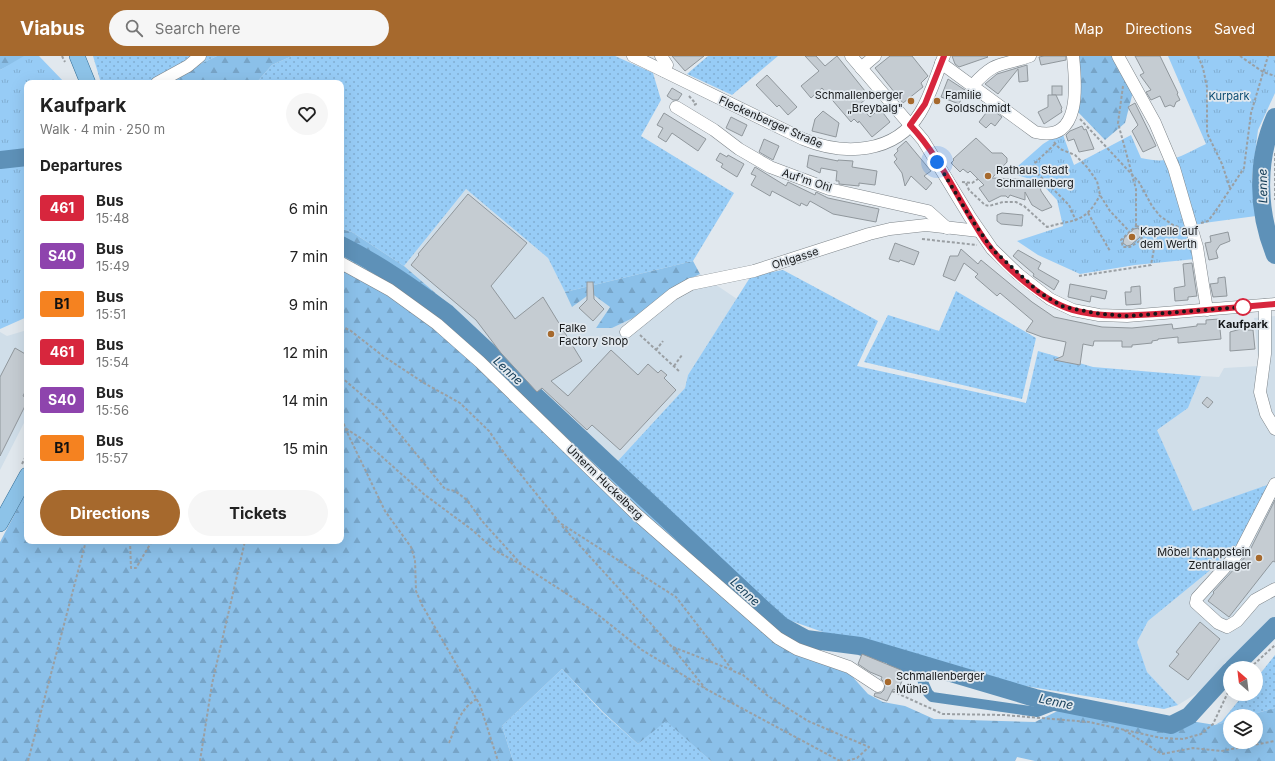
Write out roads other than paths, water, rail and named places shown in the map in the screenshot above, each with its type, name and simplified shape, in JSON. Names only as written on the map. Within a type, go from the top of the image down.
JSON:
[{"type":"main road","points":[[77,56],[87,80]]},
{"type":"main road","points":[[0,524],[24,480]]},
{"type":"street","points":[[162,80],[188,66],[200,56]]},
{"type":"street","name":"Fleckenberger Straße","points":[[634,56],[803,139],[834,149],[854,150],[881,144],[896,138],[910,125],[923,107],[942,59]]},
{"type":"street","points":[[661,56],[667,65],[664,71]]},
{"type":"street","points":[[851,56],[927,145],[986,241],[1009,266],[1040,293],[1073,310],[1128,316],[1270,304],[1270,325],[1260,392],[1266,414],[1275,429]]},
{"type":"street","points":[[860,68],[875,56]]},
{"type":"street","points":[[973,85],[985,72],[994,66],[1030,56]]},
{"type":"street","points":[[942,59],[973,85],[1035,132],[1052,139],[1062,129],[1072,115],[1075,90],[1073,56]]},
{"type":"street","points":[[1118,56],[1162,139],[1192,226],[1199,256],[1207,310]]},
{"type":"street","name":"Auf'm Ohl","points":[[676,107],[714,130],[739,149],[775,170],[828,188],[928,211],[947,228]]},
{"type":"street","name":"Ohlgasse","points":[[629,330],[673,294],[691,284],[754,271],[882,231],[914,226],[979,231]]},
{"type":"street","name":"Unterm Huckelberg","points":[[344,265],[390,290],[437,324],[486,368],[636,513],[778,638],[797,649],[849,667],[878,686]]},
{"type":"street","points":[[1275,484],[1241,550],[1197,598],[1196,603],[1218,623],[1227,627],[1237,621],[1255,600],[1275,589]]},
{"type":"waterway","name":"Lenne","points":[[1275,117],[1264,151],[1261,186],[1265,221],[1275,255]]},
{"type":"waterway","name":"Lenne","points":[[0,160],[24,157]]},
{"type":"waterway","name":"Lenne","points":[[344,247],[396,277],[447,313],[762,608],[782,626],[806,639],[860,646],[1035,698],[1171,725],[1189,716],[1223,679]]},
{"type":"waterway","name":"Lenne","points":[[1240,661],[1275,626]]},
{"type":"waterway","points":[[887,655],[895,666],[920,675],[928,693],[932,697],[1037,712],[1060,703]]},
{"type":"place","name":"Schmallenberger „Breybalg\"","points":[[911,101]]},
{"type":"place","name":"Familie Goldschmidt","points":[[937,101]]},
{"type":"place","name":"Rathaus Stadt Schmallenberg","points":[[988,176]]},
{"type":"place","name":"Kapelle auf dem Werth","points":[[1132,237]]},
{"type":"place","name":"Kaufpark","points":[[1243,307]]},
{"type":"place","name":"Falke Factory Shop","points":[[551,334]]},
{"type":"place","name":"Möbel Knappstein Zentrallager","points":[[1259,558]]},
{"type":"place","name":"Schmallenberger Mühle","points":[[888,682]]},
{"type":"park label","name":"Kurpark","points":[[1229,96]]}]
